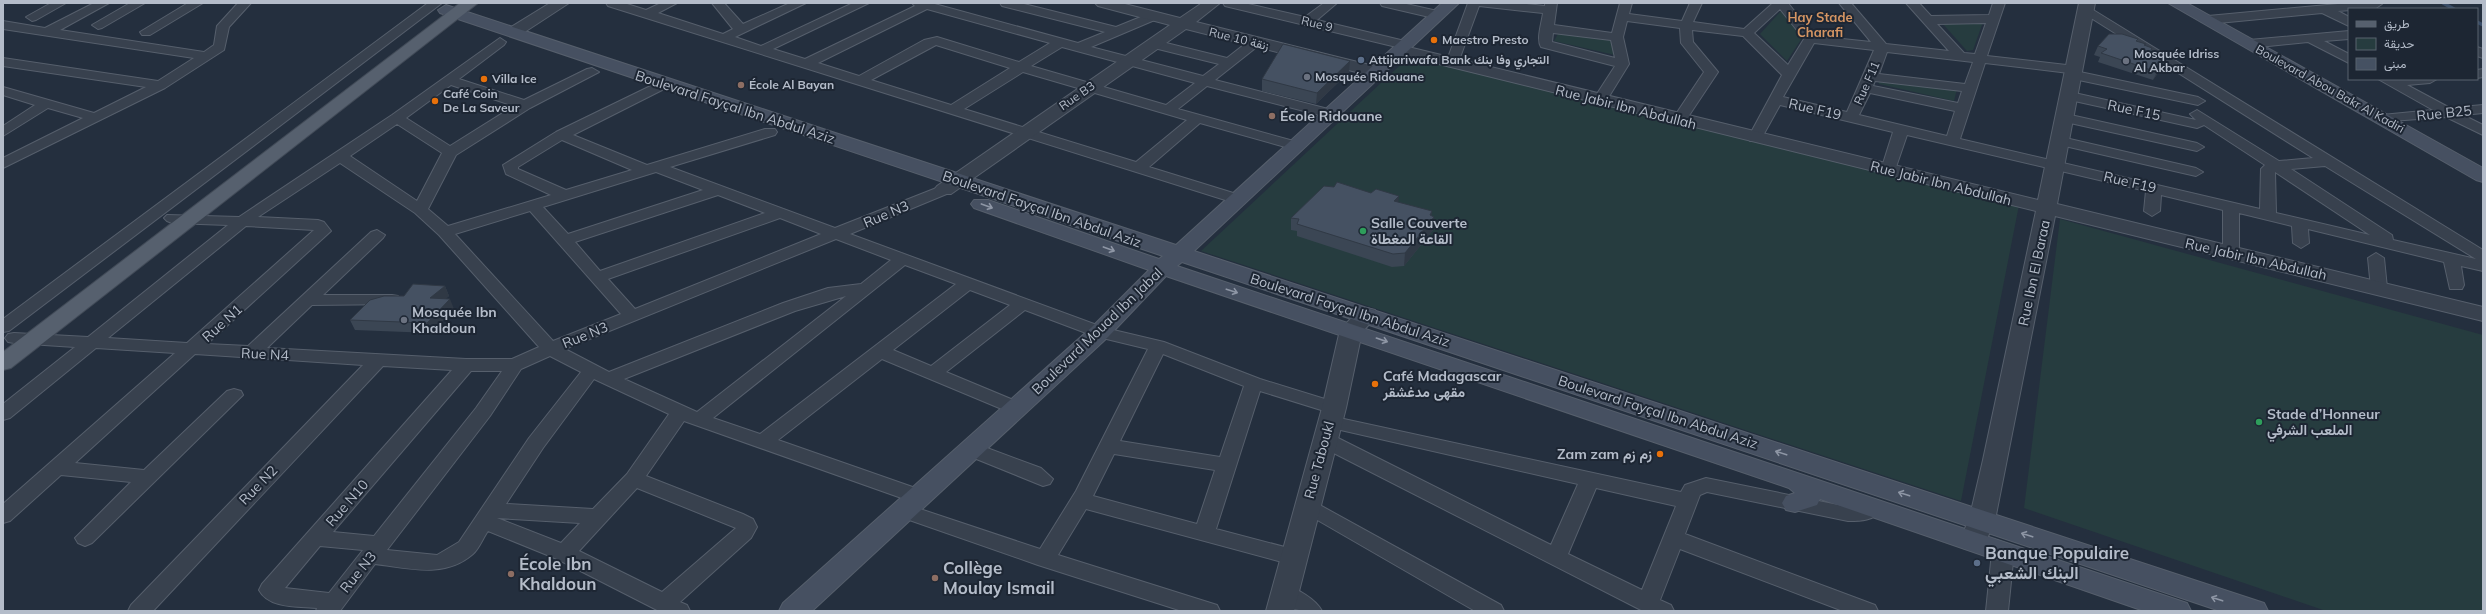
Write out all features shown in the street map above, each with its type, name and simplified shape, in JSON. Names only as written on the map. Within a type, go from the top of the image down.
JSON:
[{"type":"main road","name":"Boulevard Mouad Ibn Jabal","points":[[793,611],[910,503],[971,450],[1100,332],[1170,261],[1451,3]]},
{"type":"main road","name":"Boulevard Abou Bakr Al Kadiri","points":[[2176,3],[2483,176]]},
{"type":"main road","name":"Boulevard Fayçal Ibn Abdul Aziz","points":[[445,11],[592,72],[656,86],[770,132],[951,186]]},
{"type":"main road","points":[[3,363],[181,218],[445,11]]},
{"type":"main road","name":"Boulevard Fayçal Ibn Abdul Aziz","points":[[507,37],[656,86],[1170,261],[1982,520],[2254,611]]},
{"type":"main road","points":[[7,337],[181,218]]},
{"type":"main road","name":"Boulevard Fayçal Ibn Abdul Aziz","points":[[1360,322],[1795,492],[1872,509],[1973,541],[2177,611]]},
{"type":"street","points":[[32,17],[60,3]]},
{"type":"street","points":[[46,32],[102,3]]},
{"type":"street","points":[[98,25],[139,3]]},
{"type":"street","points":[[146,32],[197,3]]},
{"type":"street","points":[[230,3],[245,3]]},
{"type":"street","points":[[4,163],[160,85],[220,47],[223,26],[245,3]]},
{"type":"street","points":[[3,414],[244,220],[397,118],[507,37],[562,3]]},
{"type":"street","points":[[612,3],[649,13],[723,38],[1025,133],[1140,167],[1238,199]]},
{"type":"street","points":[[649,13],[671,3]]},
{"type":"street","points":[[718,3],[741,30]]},
{"type":"street","points":[[771,3],[788,9]]},
{"type":"street","points":[[723,38],[800,3]]},
{"type":"street","points":[[762,50],[863,3]]},
{"type":"street","points":[[977,19],[1006,3],[1115,31]]},
{"type":"street","name":"Rue 10 زنقة","points":[[1103,3],[1254,43],[1376,72]]},
{"type":"street","name":"Rue B3","points":[[951,186],[1212,3]]},
{"type":"street","name":"Rue 9","points":[[1229,3],[1308,21],[1402,48]]},
{"type":"street","points":[[1308,21],[1331,3]]},
{"type":"street","points":[[1386,3],[1438,15]]},
{"type":"street","points":[[1452,63],[1474,3]]},
{"type":"street","points":[[1483,3],[1550,7],[1545,44],[1623,64]]},
{"type":"street","points":[[1600,100],[1623,64],[1617,37],[1626,3]]},
{"type":"street","points":[[1679,120],[1711,72],[1688,46],[1686,25],[1696,3]]},
{"type":"street","points":[[1747,33],[1781,3],[1810,39],[1960,56],[2074,73],[2197,113],[2398,246]]},
{"type":"street","points":[[1845,3],[1882,47]]},
{"type":"street","points":[[1912,3],[1960,56]]},
{"type":"street","points":[[1952,141],[1999,3]]},
{"type":"street","points":[[2312,3],[2348,21]]},
{"type":"street","points":[[806,64],[922,4],[1128,61],[1331,114]]},
{"type":"street","points":[[2208,20],[2379,5]]},
{"type":"street","points":[[2087,7],[2198,81],[2483,257]]},
{"type":"street","name":"Rue Ibn El Baraa","points":[[1973,541],[1982,520],[2066,118],[2087,7]]},
{"type":"street","points":[[7,337],[445,11]]},
{"type":"street","points":[[1080,47],[1153,16]]},
{"type":"street","points":[[1622,17],[1747,33],[1788,74]]},
{"type":"street","points":[[1928,20],[1993,19]]},
{"type":"street","points":[[3,25],[206,56]]},
{"type":"street","points":[[1546,28],[1617,37]]},
{"type":"street","points":[[2249,44],[2348,35]]},
{"type":"street","points":[[2311,38],[2348,58]]},
{"type":"street","points":[[1756,138],[1777,100],[1788,74],[1810,39]]},
{"type":"street","points":[[860,81],[932,41],[1089,88],[1296,146]]},
{"type":"street","points":[[952,110],[1060,42]]},
{"type":"street","points":[[1168,110],[1254,43]]},
{"type":"street","points":[[1154,44],[1228,62]]},
{"type":"street","name":"Rue F11","points":[[1851,118],[1882,47]]},
{"type":"street","name":"Rue Jabir Ibn Abdullah","points":[[1402,48],[1452,63],[1679,120],[2483,314]]},
{"type":"street","points":[[3,62],[160,85]]},
{"type":"street","points":[[420,210],[450,152],[525,105],[592,72]]},
{"type":"street","points":[[450,80],[525,105]]},
{"type":"street","points":[[2389,81],[2410,80]]},
{"type":"street","points":[[2196,197],[2198,81]]},
{"type":"street","points":[[2389,81],[2483,132]]},
{"type":"street","points":[[1868,82],[1969,88]]},
{"type":"street","points":[[1868,82],[1962,108]]},
{"type":"street","points":[[564,195],[509,168],[511,163],[561,135],[656,86]]},
{"type":"street","points":[[3,91],[96,118]]},
{"type":"street","name":"Rue F15","points":[[2070,96],[2197,113]]},
{"type":"street","name":"Rue F19","points":[[1777,100],[1901,130],[2154,187],[2483,266]]},
{"type":"street","points":[[3,132],[45,104]]},
{"type":"street","name":"Rue B25","points":[[2382,119],[2483,109]]},
{"type":"street","points":[[397,118],[450,152]]},
{"type":"street","points":[[1140,167],[1198,118]]},
{"type":"street","points":[[2066,118],[2197,147]]},
{"type":"street","points":[[1888,170],[1901,130]]},
{"type":"street","points":[[445,232],[770,132]]},
{"type":"street","points":[[561,135],[651,169],[718,190],[1100,332],[1158,346],[1254,383],[1329,423],[1556,557],[1655,607],[1674,538],[1692,490],[1706,485],[1795,492]]},
{"type":"street","points":[[2061,141],[2196,172]]},
{"type":"street","points":[[340,156],[420,210],[445,232],[550,349],[600,375],[680,412],[762,443],[910,503],[1045,560],[1209,611]]},
{"type":"street","points":[[2268,214],[2267,172],[2271,167],[2327,161]]},
{"type":"street","name":"Rue N3","points":[[330,606],[376,550],[483,412],[515,365],[550,349],[837,234],[951,186]]},
{"type":"street","points":[[2152,211],[2154,187]]},
{"type":"street","points":[[566,240],[718,190]]},
{"type":"street","points":[[533,205],[566,240],[632,316]]},
{"type":"street","points":[[2231,206],[2231,253]]},
{"type":"street","points":[[598,277],[780,213]]},
{"type":"street","name":"Rue N1","points":[[3,516],[323,231],[318,225],[244,220],[181,218]]},
{"type":"street","points":[[2299,222],[2301,243]]},
{"type":"street","points":[[251,353],[377,235]]},
{"type":"street","points":[[2376,258],[2379,288]]},
{"type":"street","points":[[699,420],[903,259]]},
{"type":"street","points":[[2452,259],[2456,285]]},
{"type":"street","points":[[762,443],[968,283]]},
{"type":"street","points":[[317,538],[437,563],[449,559],[466,548],[536,443],[600,375],[834,292],[866,288]]},
{"type":"street","points":[[308,300],[402,300]]},
{"type":"street","points":[[933,374],[1023,303]]},
{"type":"street","name":"Rue Taboukl","points":[[1281,602],[1329,423],[1360,322]]},
{"type":"street","name":"Rue N4","points":[[7,337],[191,350],[466,365],[515,365]]},
{"type":"street","points":[[1045,560],[1081,500],[1158,346]]},
{"type":"street","points":[[880,351],[1016,408]]},
{"type":"street","name":"Rue N2","points":[[139,611],[378,360]]},
{"type":"street","name":"Rue N10","points":[[330,606],[277,595],[270,590],[317,538],[466,365]]},
{"type":"street","points":[[1204,533],[1254,383]]},
{"type":"street","points":[[85,538],[234,395]]},
{"type":"street","points":[[564,553],[600,517],[634,479],[680,412]]},
{"type":"street","points":[[1329,423],[1687,501]]},
{"type":"street","points":[[1108,446],[1226,465]]},
{"type":"street","points":[[971,450],[1034,473],[1043,479]]},
{"type":"street","points":[[57,468],[148,478]]},
{"type":"street","points":[[487,516],[672,607],[744,533],[747,527],[746,524],[736,519],[634,479]]},
{"type":"street","points":[[1556,557],[1590,480]]},
{"type":"street","points":[[1081,500],[1293,557]]},
{"type":"street","points":[[1307,505],[1493,611]]},
{"type":"street","points":[[487,516],[600,517]]},
{"type":"street","points":[[1674,538],[1857,609]]},
{"type":"street","points":[[1997,611],[2004,552]]},
{"type":"street","points":[[1281,602],[1311,611]]},
{"type":"green space","points":[[1781,11],[1802,38],[1787,61],[1760,34]]},
{"type":"green space","points":[[1983,22],[1973,50],[1967,51],[1943,24]]},
{"type":"green space","points":[[1559,32],[1610,40],[1619,56],[1554,41]]},
{"type":"green space","points":[[1411,55],[2019,205],[1961,501],[1201,251]]},
{"type":"green space","points":[[1878,79],[1957,89],[1954,101],[1879,84]]},
{"type":"green space","name":"Stade d’Honneur الملعب الشرفي","points":[[2060,219],[2483,335],[2483,611],[2326,611],[2024,508]]},
{"type":"building","points":[[2109,34],[2122,34],[2138,39],[2136,41],[2146,44],[2144,45],[2152,48],[2151,50],[2158,52],[2156,54],[2167,58],[2157,72],[2101,53],[2107,49],[2098,46]]},
{"type":"building","name":"Mosquée Ridouane","points":[[1283,44],[1350,61],[1317,93],[1262,79]]},
{"type":"building","name":"Salle Couverte القاعة المغطاة","points":[[1337,182],[1371,193],[1376,189],[1399,196],[1394,201],[1432,211],[1430,215],[1434,217],[1405,253],[1393,254],[1297,224],[1299,219],[1291,218],[1324,186],[1334,187]]},
{"type":"building","points":[[413,284],[445,286],[430,298],[450,299],[427,323],[350,320],[370,300],[384,296],[404,296]]},
{"type":"waterway","points":[[2443,3],[2452,8]]},
{"type":"waterway","points":[[2478,22],[2483,25]]},
{"type":"place","name":"Maestro Presto","points":[[1434,40]]},
{"type":"place","name":"Attijariwafa Bank التجاري وفا بنك","points":[[1361,60]]},
{"type":"place","name":"Mosquée Idriss Al Akbar","points":[[2126,61]]},
{"type":"place","name":"Mosquée Ridouane","points":[[1307,77]]},
{"type":"place","name":"Villa Ice","points":[[484,79]]},
{"type":"place","name":"École Al Bayan","points":[[741,85]]},
{"type":"place","name":"Café Coin De La Saveur","points":[[435,101]]},
{"type":"place","name":"École Ridouane","points":[[1272,116]]},
{"type":"place","name":"Salle Couverte القاعة المغطاة","points":[[1363,231]]},
{"type":"place","name":"Mosquée Ibn Khaldoun","points":[[404,320]]},
{"type":"place","name":"Café Madagascar مقهى مدغشقر","points":[[1375,384]]},
{"type":"place","name":"Stade d’Honneur الملعب الشرفي","points":[[2259,422]]},
{"type":"place","name":"Zam zam زم زم","points":[[1660,454]]},
{"type":"place","name":"Banque Populaire البنك الشعبي","points":[[1977,563]]},
{"type":"place","name":"École Ibn Khaldoun","points":[[511,574]]},
{"type":"place","name":"Collège Moulay Ismail","points":[[935,578]]},
{"type":"district","name":"Hay Stade Charafi","points":[[1820,24]]}]
